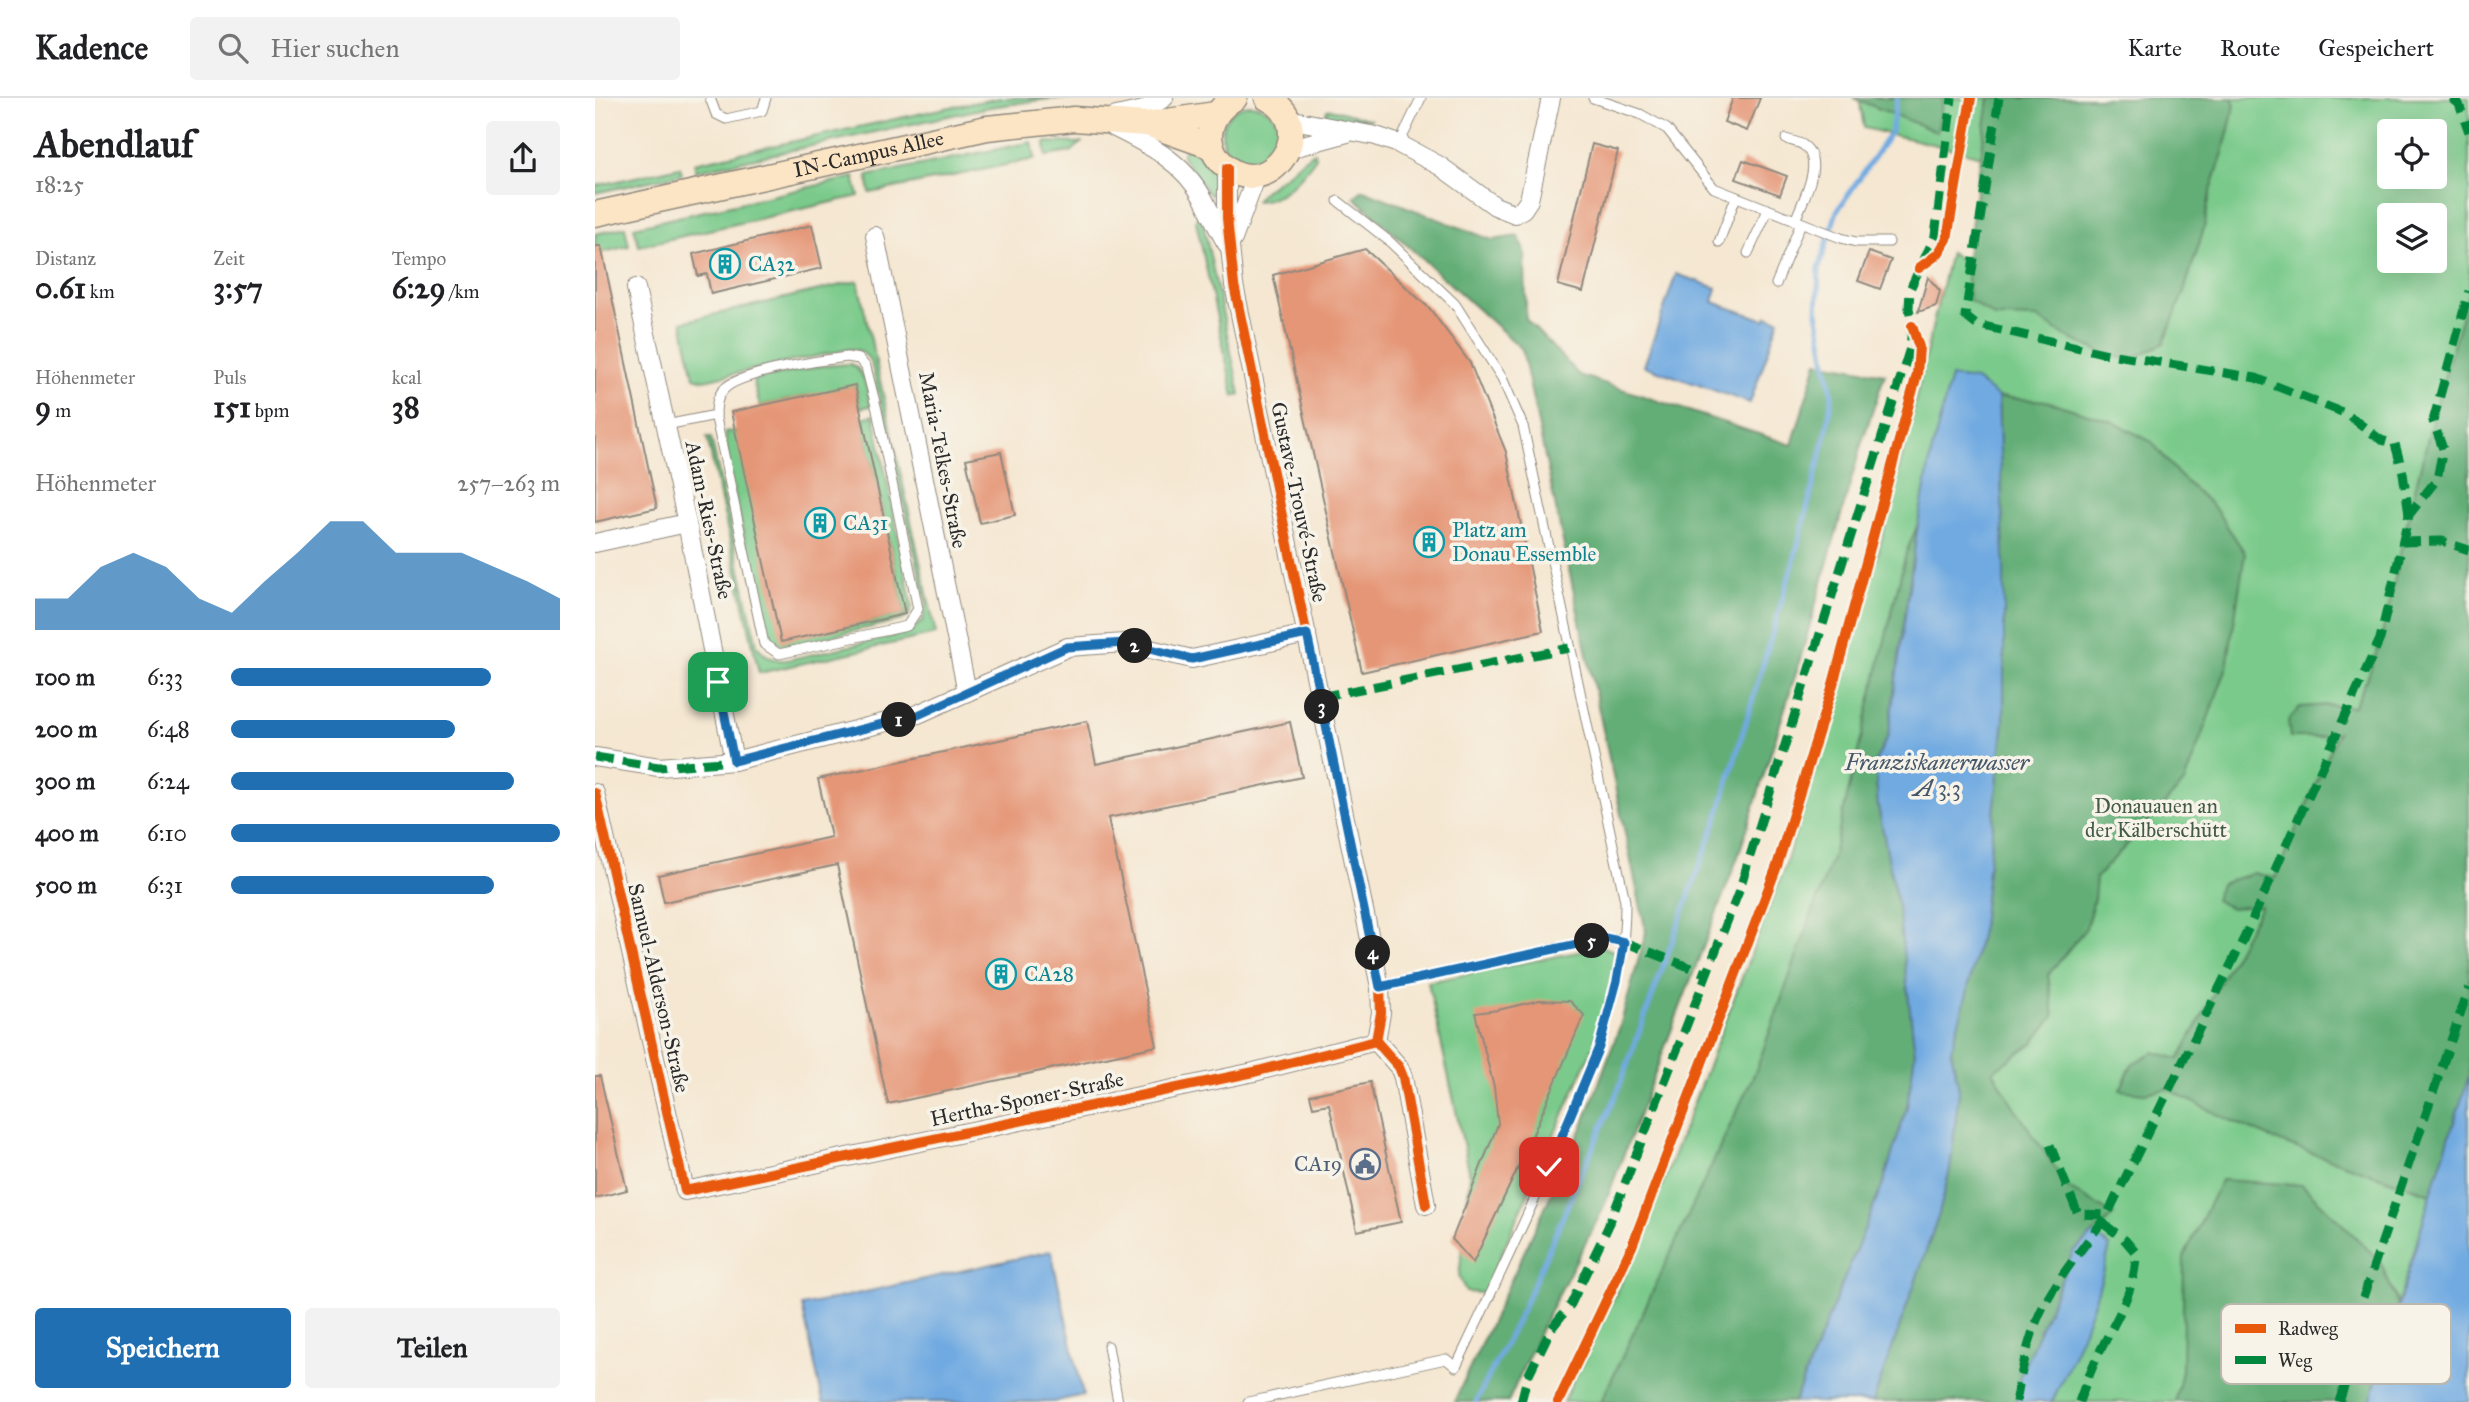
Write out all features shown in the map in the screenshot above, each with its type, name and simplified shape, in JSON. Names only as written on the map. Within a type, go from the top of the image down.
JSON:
[{"type":"street","points":[[1098,119],[1144,110],[1164,98]]},
{"type":"street","points":[[1230,102],[1212,125],[1212,147],[1220,162],[1227,168],[1236,173],[1257,175],[1277,166],[1289,149],[1291,129],[1288,119],[1278,105],[1267,98]]},
{"type":"street","points":[[1288,119],[1376,136],[1399,144],[1440,166],[1504,211],[1515,214],[1523,209],[1529,200],[1551,98]]},
{"type":"street","name":"IN-Campus Allee","points":[[1146,124],[1230,102]]},
{"type":"street","name":"IN-Campus Allee","points":[[595,214],[987,128],[1052,120],[1098,119],[1146,124],[1212,147]]},
{"type":"street","name":"Gustave-Trouvé-Straße","points":[[1098,119],[1164,154],[1182,170],[1204,200],[1230,250]]},
{"type":"street","points":[[1289,149],[1350,132]]},
{"type":"street","name":"Gustave-Trouvé-Straße","points":[[1227,168],[1230,250],[1242,324],[1380,987],[1381,1013],[1376,1041]]},
{"type":"street","name":"Gustave-Trouvé-Straße","points":[[1230,250],[1236,226],[1257,175]]},
{"type":"street","name":"Maria-Telkes-Straße","points":[[875,236],[967,692]]},
{"type":"street","name":"Adam-Ries-Straße","points":[[636,288],[687,523],[734,761]]},
{"type":"street","points":[[595,543],[687,523]]},
{"type":"street","points":[[595,757],[660,767],[734,761],[918,715],[1067,647],[1125,643],[1192,659],[1307,634]]},
{"type":"street","name":"Samuel-Alderson-Straße","points":[[595,793],[685,1191]]},
{"type":"street","points":[[1376,1041],[1392,1058],[1403,1077],[1426,1205]]},
{"type":"street","name":"Hertha-Sponer-Straße","points":[[685,1191],[1254,1072],[1376,1041]]},
{"type":"lane","points":[[710,98],[716,114],[726,119],[762,111],[766,98]]},
{"type":"lane","points":[[1399,144],[1421,98]]},
{"type":"lane","points":[[1593,98],[1640,114],[1667,129],[1714,188],[1841,238],[1856,242],[1889,242]]},
{"type":"lane","points":[[1776,284],[1814,171],[1812,157],[1804,146],[1786,139]]},
{"type":"lane","points":[[1719,242],[1736,197]]},
{"type":"lane","points":[[1248,1402],[1446,1359],[1456,1367],[1549,1167],[1599,1047],[1617,981],[1624,942],[1625,901],[1523,426],[1502,378],[1455,304],[1389,241],[1338,201]]},
{"type":"lane","points":[[1748,253],[1768,210]]},
{"type":"lane","points":[[847,357],[859,359],[866,368],[877,410],[918,609],[907,626],[779,654],[764,644],[716,415],[716,402],[724,389],[751,376],[847,357]]},
{"type":"lane","points":[[666,425],[716,415]]},
{"type":"lane","points":[[1380,987],[1605,938],[1624,942]]},
{"type":"lane","points":[[1108,1346],[1118,1402]]},
{"type":"green space","points":[[1001,98],[1100,98],[1049,99],[990,107],[696,171],[694,163],[950,107]]},
{"type":"green space","points":[[1853,98],[1943,98],[1937,132]]},
{"type":"green space","name":"Donauauen an der Kälberschütt","points":[[1859,98],[2021,98],[2184,291],[2204,228],[2210,193],[2223,153],[2235,104],[2232,98],[2469,98],[2469,291],[2431,424],[2469,439],[2369,1173],[2431,1194],[2398,1304],[2380,1261],[2352,1304],[2221,1304],[2221,1384],[2299,1384],[2287,1402],[1603,1402],[1647,1305],[1601,1402],[1563,1402],[1637,1250],[1785,866],[1840,690],[1888,516],[1950,252],[1966,263],[1969,298],[1991,158],[1864,128]]},
{"type":"green space","points":[[1989,98],[2232,98],[2235,104],[2210,193],[2204,228],[2164,343],[2130,360],[2103,353],[2069,338],[2037,318],[1995,317],[1969,300],[1966,263]]},
{"type":"green space","points":[[1245,105],[1257,105],[1267,109],[1276,118],[1280,140],[1272,155],[1257,163],[1245,163],[1235,159],[1226,150],[1222,140],[1222,128],[1226,118],[1235,109]]},
{"type":"green space","points":[[1330,109],[1372,120],[1325,116]]},
{"type":"green space","points":[[1032,142],[1035,159],[870,193],[867,176]]},
{"type":"green space","points":[[1045,142],[1081,143],[1071,152],[1046,156]]},
{"type":"green space","points":[[1186,145],[1208,165],[1215,178],[1218,194],[1209,194],[1182,156]]},
{"type":"green space","points":[[1315,152],[1316,157],[1290,186],[1274,197],[1255,201],[1266,189]]},
{"type":"green space","points":[[680,167],[682,174],[595,193],[595,186]]},
{"type":"green space","points":[[854,177],[859,196],[639,246],[634,227]]},
{"type":"green space","points":[[1363,190],[1492,240],[1518,236],[1525,250],[1526,319],[1579,375],[1792,445],[1817,362],[1885,374],[1862,442],[1797,670],[1739,854],[1602,1211],[1543,1324],[1508,1402],[1454,1402],[1582,1128],[1620,1026],[1646,932],[1522,349],[1354,197]]},
{"type":"green space","points":[[1198,213],[1203,223],[1240,394],[1234,396],[1196,221]]},
{"type":"green space","points":[[625,227],[629,246],[595,254],[595,234]]},
{"type":"green space","points":[[858,281],[936,634],[759,673],[707,437],[711,438],[757,646],[767,656],[787,660],[909,633],[923,620],[926,602],[871,362],[867,356],[850,349],[704,380],[694,377],[682,322]]},
{"type":"green space","points":[[2469,291],[2469,1076],[2431,1194],[2285,1144],[2218,1115],[2168,1089],[2144,1093],[2120,1090],[2132,1064],[2154,1052],[2179,1059],[2261,906],[2231,908],[2215,900],[2220,884],[2253,873],[2275,878],[2338,732],[2318,737],[2290,737],[2288,721],[2300,707],[2353,707],[2364,686],[2381,640],[2422,461]]},
{"type":"green space","points":[[850,364],[862,376],[871,406],[860,408],[855,386],[760,406],[753,380],[822,366]]},
{"type":"green space","points":[[1998,397],[2046,401],[2111,421],[2152,442],[2178,474],[2214,507],[2245,553],[2227,667],[2184,783],[2096,878],[2094,899],[2086,928],[2048,975],[2054,1016],[2033,1043],[1993,1071],[2069,1188],[2114,1215],[2073,1252],[2020,1376],[2016,1402],[1873,1402],[1939,1214],[1950,1169],[1959,1090],[1951,1050],[1982,926],[2004,719],[2004,555]]},
{"type":"green space","points":[[874,415],[912,606],[910,613],[902,620],[787,646],[774,643],[763,619],[730,475],[725,432],[736,431],[782,641],[905,614],[862,418]]},
{"type":"green space","points":[[1918,524],[1888,736],[1875,762],[1878,806],[1898,907],[1915,1053],[1907,1107],[1883,1184],[1794,1402],[1601,1402],[1756,1070],[1833,855],[1906,553]]},
{"type":"green space","points":[[1603,947],[1616,952],[1613,979],[1594,1045],[1484,1293],[1466,1292],[1459,1277],[1470,1175],[1428,982]]},
{"type":"green space","points":[[2221,1180],[2302,1185],[2380,1261],[2398,1304],[2221,1304],[2221,1384],[2375,1384],[2370,1402],[2175,1402],[2182,1371],[2184,1257]]},
{"type":"water","points":[[1676,274],[1717,288],[1713,302],[1765,320],[1767,316],[1779,320],[1750,403],[1644,366]]},
{"type":"water","name":"Franziskanerwasser A 3.3","points":[[1951,377],[1976,380],[1998,397],[2004,555],[2004,719],[1982,926],[1951,1050],[1959,1090],[1950,1169],[1939,1214],[1873,1402],[1794,1402],[1883,1184],[1907,1107],[1915,1053],[1898,907],[1878,806],[1875,762],[1888,736],[1918,524],[1932,450]]},
{"type":"water","points":[[2469,1076],[2469,1402],[2370,1402],[2375,1384],[2451,1384],[2451,1304],[2399,1304]]},
{"type":"water","points":[[2093,1234],[2110,1246],[2093,1306],[2061,1383],[2052,1402],[2016,1402],[2020,1376],[2073,1252]]},
{"type":"water","points":[[1051,1251],[1083,1395],[1053,1402],[823,1402],[802,1306]]},
{"type":"building","points":[[1733,98],[1760,98],[1747,131],[1724,122]]},
{"type":"building","points":[[1592,144],[1618,151],[1583,292],[1558,285]]},
{"type":"building","points":[[1743,160],[1787,176],[1780,195],[1736,179]]},
{"type":"building","points":[[812,225],[822,268],[711,294],[707,274],[698,276],[693,254]]},
{"type":"building","points":[[595,246],[601,246],[657,508],[595,522]]},
{"type":"building","name":"Platz am Donau Essemble","points":[[1365,249],[1430,309],[1470,363],[1506,452],[1543,631],[1362,672],[1273,275]]},
{"type":"building","points":[[1869,252],[1891,260],[1880,289],[1858,281]]},
{"type":"building","points":[[1928,277],[1940,291],[1936,306],[1918,312]]},
{"type":"building","name":"CA31","points":[[855,385],[905,614],[781,642],[731,412]]},
{"type":"building","points":[[1001,452],[1015,515],[980,523],[966,459]]},
{"type":"building","name":"CA28","points":[[1087,721],[1096,764],[1290,722],[1302,777],[1108,818],[1157,1046],[888,1104],[837,865],[664,902],[658,875],[831,837],[818,779]]},
{"type":"building","points":[[1540,1000],[1570,1001],[1584,1015],[1525,1153],[1473,1263],[1452,1239],[1498,1124],[1494,1087],[1475,1013]]},
{"type":"building","points":[[595,1076],[600,1076],[627,1190],[595,1198]]},
{"type":"building","name":"CA19","points":[[1370,1082],[1401,1222],[1357,1231],[1329,1104],[1313,1107],[1310,1095]]},
{"type":"waterway","points":[[1476,1402],[1523,1308],[1618,1090],[1718,816],[1794,560],[1826,434],[1832,396],[1817,312],[1819,268],[1837,211],[1891,132],[1897,98]]},
{"type":"marked path","points":[[1521,1402],[1527,1378],[1551,1329],[1571,1304],[1608,1227],[1739,891],[1910,348],[1910,289],[1935,236],[1952,98]]},
{"type":"marked path","points":[[1999,98],[1965,316],[1975,324],[2103,353],[2256,378],[2347,414],[2381,440],[2395,444],[2403,473],[2409,515]]},
{"type":"marked path","points":[[2452,98],[2459,104],[2469,132]]},
{"type":"marked path","points":[[2050,1145],[2078,1214],[2107,1215],[2244,938],[2380,639],[2409,515],[2437,479],[2443,449],[2433,421],[2469,291]]},
{"type":"marked path","points":[[2402,542],[2442,541],[2469,550]]},
{"type":"marked path","points":[[595,757],[659,767],[734,761],[918,714],[1068,647],[1125,643],[1192,659],[1307,634]]},
{"type":"marked path","points":[[1320,697],[1569,648]]},
{"type":"marked path","points":[[1624,942],[1707,974]]},
{"type":"marked path","points":[[2361,1304],[2469,988]]},
{"type":"marked path","points":[[2016,1402],[2025,1357],[2040,1313],[2063,1275],[2107,1215]]},
{"type":"marked path","points":[[2079,1402],[2093,1366],[2127,1297],[2135,1268],[2136,1253],[2125,1240],[2101,1222]]},
{"type":"marked path","points":[[2339,1402],[2345,1384]]},
{"type":"cycle path","points":[[1919,268],[1938,254],[1947,239],[1971,98]]},
{"type":"cycle path","points":[[1227,168],[1227,218],[1234,285],[1380,987],[1381,1013],[1376,1041],[1399,1067],[1403,1077],[1426,1205]]},
{"type":"cycle path","points":[[1558,1402],[1632,1246],[1777,866],[1832,688],[1917,374],[1919,347],[1912,326]]},
{"type":"cycle path","points":[[595,793],[685,1191],[1254,1072],[1376,1041]]},
{"type":"place","name":"CA32","points":[[725,264]]},
{"type":"place","name":"CA31","points":[[820,523]]},
{"type":"place","name":"Platz am Donau Essemble","points":[[1429,542]]},
{"type":"place","name":"CA28","points":[[1001,974]]},
{"type":"place","name":"CA19","points":[[1365,1164]]},
{"type":"route","points":[[718,682],[734,761],[918,715],[1067,647],[1125,643],[1192,659],[1307,634],[1380,987],[1605,938],[1624,942],[1617,981],[1599,1047],[1549,1167]]}]
